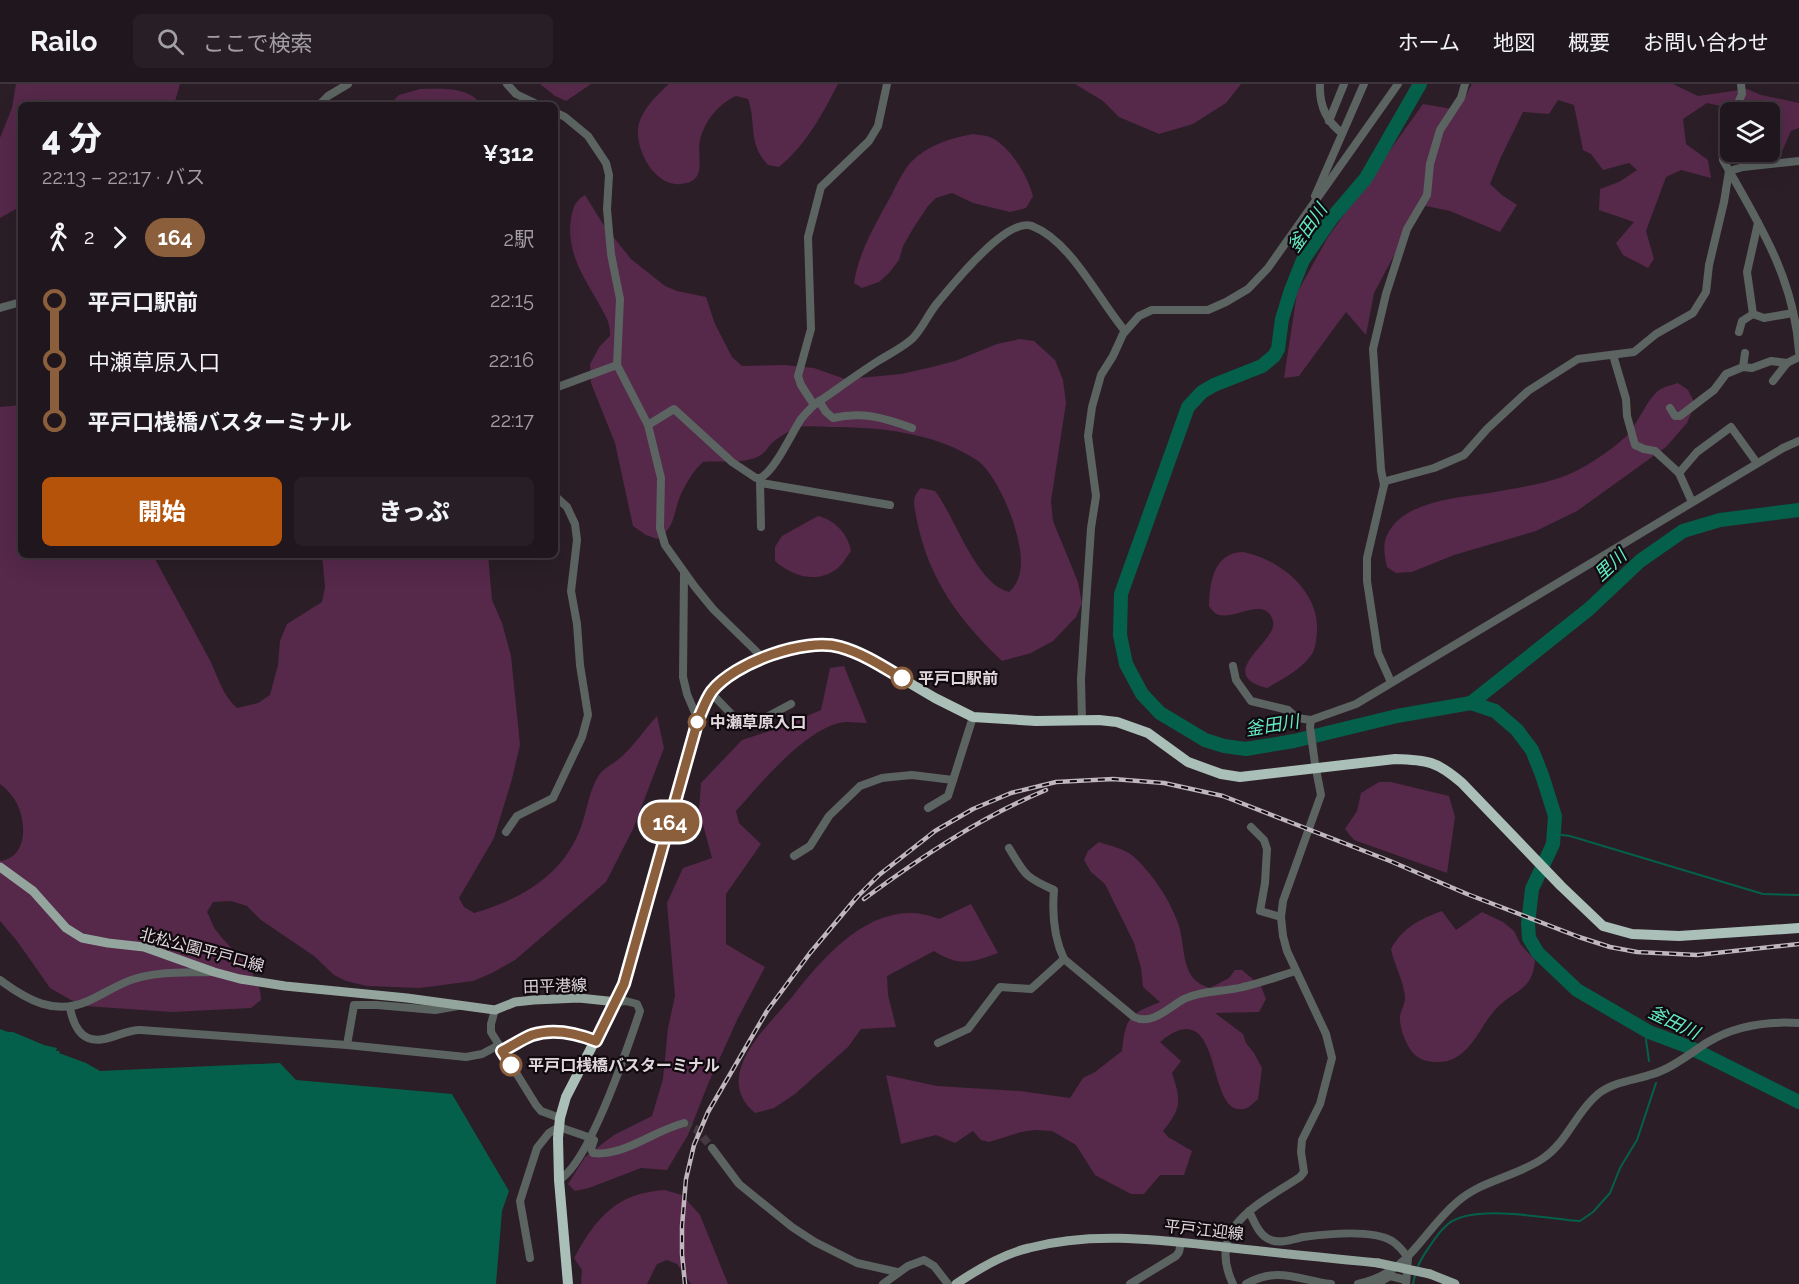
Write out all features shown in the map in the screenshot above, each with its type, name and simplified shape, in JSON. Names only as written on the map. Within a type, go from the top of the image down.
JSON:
[{"type":"highway","points":[[568,1284],[559,1180],[560,1123],[566,1097],[617,1002],[624,984],[698,720],[711,693],[731,674],[780,652],[816,646],[838,646],[869,659],[935,698],[974,717],[1036,721],[1117,722],[1148,733],[1188,762],[1221,774],[1240,777],[1316,766],[1419,759],[1445,768],[1462,783],[1561,886],[1603,926],[1632,934],[1679,936],[1799,928]]},
{"type":"main road","name":"北松公園平戸口線","points":[[0,867],[33,891],[66,928],[82,938],[144,947],[214,972],[285,986],[407,998],[495,1011]]},
{"type":"main road","name":"田平港線","points":[[495,1011],[515,1002],[579,998],[617,1002]]},
{"type":"main road","name":"平戸江迎線","points":[[956,1284],[977,1270],[1026,1248],[1082,1238],[1110,1238],[1378,1263],[1430,1275],[1455,1284]]},
{"type":"street","points":[[322,102],[348,84]]},
{"type":"street","points":[[507,84],[516,94],[533,102]]},
{"type":"street","points":[[887,84],[878,126],[869,141],[821,187],[808,237],[811,328],[798,376],[801,385],[833,418],[867,414],[884,417],[912,428]]},
{"type":"street","points":[[1320,84],[1321,102],[1329,121],[1342,134]]},
{"type":"street","points":[[1329,121],[1344,84]]},
{"type":"street","points":[[1308,212],[1364,84]]},
{"type":"street","points":[[1082,721],[1081,679],[1091,528],[1096,496],[1088,436],[1092,407],[1101,375],[1125,331],[1139,316],[1152,310],[1208,310],[1248,289],[1268,268],[1398,84]]},
{"type":"street","points":[[1384,485],[1373,349],[1386,294],[1407,229],[1426,195],[1430,164],[1440,130],[1461,98],[1465,84]]},
{"type":"street","points":[[1738,102],[1742,94],[1741,84]]},
{"type":"street","points":[[558,114],[588,136],[606,163],[609,175],[607,209],[610,242],[620,298],[617,365],[648,425],[661,478],[660,528],[665,544],[684,573],[713,609],[765,659]]},
{"type":"street","points":[[1730,171],[1743,167],[1799,161]]},
{"type":"street","points":[[1724,162],[1772,249],[1787,285],[1795,309],[1799,352]]},
{"type":"street","points":[[1391,682],[1378,653],[1367,581],[1366,558],[1386,481],[1434,468],[1464,455],[1486,429],[1528,391],[1578,359],[1634,352],[1656,334],[1696,310],[1706,292],[1708,265],[1730,171]]},
{"type":"street","points":[[1754,314],[1747,272],[1758,223]]},
{"type":"street","points":[[761,527],[760,481],[801,419],[817,403],[912,339],[938,302],[1001,236],[1029,225],[1050,235],[1084,273],[1108,311],[1125,331]]},
{"type":"street","points":[[0,308],[18,303]]},
{"type":"street","points":[[1754,314],[1764,318],[1795,309]]},
{"type":"street","points":[[1739,332],[1743,321],[1754,314]]},
{"type":"street","points":[[1743,367],[1745,353]]},
{"type":"street","points":[[1613,355],[1626,399],[1627,416],[1635,445],[1655,451],[1679,473],[1692,501]]},
{"type":"street","points":[[1773,381],[1787,363],[1799,357]]},
{"type":"street","points":[[1670,408],[1675,416],[1680,416],[1714,390],[1726,374],[1743,367],[1752,368],[1771,361],[1787,363]]},
{"type":"street","points":[[558,387],[617,365]]},
{"type":"street","points":[[648,425],[674,409],[732,462],[760,481],[890,505]]},
{"type":"street","points":[[1679,473],[1697,452],[1731,428],[1757,463]]},
{"type":"street","points":[[1233,666],[1236,680],[1251,701],[1288,710],[1297,718],[1310,723],[1356,704],[1692,501],[1799,441]]},
{"type":"street","points":[[506,832],[517,816],[553,798],[587,723],[577,624],[571,591],[577,540],[575,524],[567,507],[558,499]]},
{"type":"street","points":[[684,573],[683,677],[687,694],[698,720]]},
{"type":"street","points":[[711,693],[741,724],[750,726],[791,704]]},
{"type":"street","points":[[928,808],[948,796],[974,717]]},
{"type":"street","points":[[1233,1284],[1228,1274],[1226,1248],[1232,1227],[1249,1211],[1304,1172],[1302,1140],[1320,1104],[1332,1058],[1326,1034],[1285,943],[1281,917],[1283,901],[1321,795],[1310,723]]},
{"type":"street","points":[[794,856],[810,846],[829,816],[861,786],[882,778],[912,775],[953,780]]},
{"type":"street","points":[[1251,826],[1264,840],[1267,849],[1265,883],[1260,911],[1281,917]]},
{"type":"street","points":[[1009,848],[1031,880],[1054,890],[1052,905],[1058,946],[1065,959],[1141,1021],[1152,1018],[1185,998],[1210,991],[1243,987],[1296,971]]},
{"type":"street","points":[[938,1043],[968,1029],[999,987],[1031,989],[1065,959]]},
{"type":"street","points":[[0,980],[38,1004],[70,1008],[140,977],[163,972],[214,972]]},
{"type":"street","points":[[559,1180],[567,1176],[591,1138],[630,1043],[640,1011],[637,1004],[626,1001],[617,1002]]},
{"type":"street","points":[[347,1045],[354,1005],[435,1010],[459,1006]]},
{"type":"street","points":[[70,1008],[79,1032],[87,1038],[98,1040],[135,1030],[347,1045],[466,1057],[501,1048],[532,1035],[567,1032],[596,1041]]},
{"type":"street","points":[[495,1011],[491,1024],[492,1032],[536,1105],[560,1123],[594,1140],[591,1149],[593,1153],[603,1154],[625,1149],[655,1133],[684,1123]]},
{"type":"street","points":[[1358,1284],[1382,1276],[1408,1258],[1437,1222],[1459,1200],[1484,1184],[1530,1166],[1553,1151],[1565,1138],[1582,1111],[1600,1092],[1611,1086],[1661,1072],[1724,1033],[1759,1023],[1799,1023]]},
{"type":"street","points":[[530,1258],[520,1202],[541,1142],[560,1123]]},
{"type":"street","points":[[712,1148],[739,1184],[792,1227],[815,1242],[857,1263],[897,1272]]},
{"type":"street","points":[[1249,1211],[1260,1232],[1269,1240],[1277,1242],[1316,1235],[1373,1235],[1392,1242],[1408,1258],[1406,1282],[1390,1276],[1377,1284]]},
{"type":"street","points":[[1130,1284],[1176,1257],[1181,1243]]},
{"type":"street","points":[[883,1284],[897,1272],[924,1260],[934,1266],[948,1284]]},
{"type":"street","points":[[1246,1284],[1257,1277],[1268,1274],[1331,1284]]},
{"type":"shaded area","points":[[16,84],[180,84],[175,102],[18,102],[18,208],[0,218],[0,138],[12,108]]},
{"type":"shaded area","points":[[540,84],[591,84],[566,101],[555,96]]},
{"type":"shaded area","points":[[669,84],[838,84],[805,139],[779,167],[768,165],[757,149],[748,99],[736,96],[729,99],[713,114],[702,133],[699,146],[700,167],[695,179],[681,184],[663,180],[655,174],[644,157],[638,138],[639,122],[642,116],[654,98]]},
{"type":"shaded area","points":[[1075,84],[1241,84],[1226,103],[1193,124],[1159,134],[1119,117],[1103,101]]},
{"type":"shaded area","points":[[1472,84],[1673,84],[1698,96],[1747,89],[1761,95],[1799,103],[1799,128],[1791,131],[1780,156],[1780,102],[1720,102],[1720,106],[1707,103],[1683,119],[1686,144],[1708,160],[1711,178],[1681,170],[1666,177],[1646,231],[1654,259],[1648,268],[1623,255],[1616,243],[1634,222],[1599,210],[1600,189],[1619,182],[1637,170],[1629,163],[1603,170],[1591,154],[1583,150],[1574,105],[1558,100],[1549,114],[1523,112],[1490,184],[1517,205],[1500,232],[1450,211],[1421,205],[1374,293],[1366,335],[1346,312],[1299,376],[1284,378],[1297,293],[1328,237],[1423,104],[1458,110]]},
{"type":"shaded area","points":[[420,89],[445,89],[470,94],[478,102],[392,102],[399,95]]},
{"type":"shaded area","points":[[973,134],[995,139],[1016,161],[1027,179],[1033,196],[1026,208],[1010,212],[973,203],[952,193],[936,198],[914,227],[903,246],[899,260],[889,273],[879,282],[862,288],[854,283],[856,271],[869,237],[911,162],[932,147],[948,140]]},
{"type":"shaded area","points":[[585,195],[603,224],[631,259],[665,286],[706,297],[715,324],[732,357],[742,366],[784,365],[814,368],[845,379],[870,377],[901,374],[932,367],[955,361],[997,344],[1020,339],[1034,341],[1055,360],[1063,380],[1066,403],[1051,501],[1053,521],[1078,582],[1082,603],[1076,617],[1053,641],[1031,653],[1002,661],[973,631],[948,598],[929,562],[922,542],[914,499],[921,488],[935,491],[976,563],[997,586],[1009,592],[1015,586],[1021,562],[1017,536],[1009,511],[995,482],[978,461],[944,443],[906,433],[848,427],[797,428],[778,438],[763,454],[754,458],[740,461],[703,462],[683,490],[671,525],[657,539],[633,526],[615,443],[591,383],[590,364],[600,346],[610,336],[610,331],[607,318],[586,282],[573,252],[571,218],[577,202]]},
{"type":"shaded area","points":[[1678,383],[1688,390],[1695,404],[1687,423],[1666,447],[1577,511],[1536,531],[1454,555],[1412,572],[1396,573],[1387,567],[1384,551],[1385,539],[1395,524],[1405,515],[1432,503],[1527,486],[1572,473],[1599,458],[1616,445],[1629,433],[1657,392]]},
{"type":"shaded area","points":[[18,405],[18,558],[155,558],[211,662],[223,689],[237,708],[258,703],[270,695],[278,665],[280,641],[287,624],[322,602],[325,587],[322,558],[488,558],[492,600],[502,623],[511,656],[520,745],[494,838],[459,898],[464,907],[474,913],[524,893],[552,872],[564,859],[573,844],[599,775],[635,743],[657,716],[664,748],[633,829],[606,882],[515,960],[473,981],[420,988],[367,986],[346,981],[334,975],[314,956],[261,920],[247,906],[231,901],[213,902],[207,912],[215,929],[244,962],[256,980],[261,1000],[251,1008],[171,1012],[86,1006],[50,988],[0,921],[0,861],[9,859],[19,848],[23,823],[16,803],[0,784],[0,407]]},
{"type":"shaded area","points":[[818,516],[835,524],[847,539],[851,551],[840,566],[824,575],[807,577],[782,567],[775,561],[775,547],[782,536]]},
{"type":"shaded area","points":[[1243,552],[1270,562],[1295,579],[1312,603],[1316,617],[1315,646],[1308,660],[1285,678],[1267,688],[1252,682],[1246,674],[1246,666],[1272,629],[1273,621],[1269,613],[1263,609],[1255,609],[1222,615],[1214,613],[1209,606],[1212,579],[1219,563],[1225,557]]},
{"type":"shaded area","points":[[844,666],[867,723],[839,723],[811,737],[783,760],[736,811],[739,823],[761,844],[726,894],[726,944],[765,967],[738,1018],[688,1135],[667,1170],[641,1168],[575,1191],[568,1184],[585,1157],[614,1135],[652,1116],[663,1079],[668,1028],[675,996],[667,903],[683,868],[712,858],[699,810],[701,783],[742,740],[779,728],[821,710],[830,668]]},
{"type":"shaded area","points":[[1379,782],[1391,782],[1449,796],[1455,817],[1447,873],[1354,840],[1345,829],[1357,811],[1361,793]]},
{"type":"shaded area","points":[[1099,842],[1121,849],[1133,856],[1160,888],[1176,917],[1186,963],[1193,978],[1210,988],[1229,978],[1235,970],[1242,970],[1261,986],[1266,999],[1259,1012],[1215,1013],[1243,1034],[1262,1068],[1258,1099],[1245,1109],[1232,1107],[1219,1084],[1209,1052],[1202,1039],[1193,1030],[1177,1031],[1160,1042],[1181,1061],[1172,1073],[1178,1097],[1177,1110],[1163,1131],[1168,1137],[1192,1151],[1184,1175],[1160,1175],[1144,1194],[1131,1194],[1095,1175],[1076,1145],[1052,1131],[1021,1132],[989,1142],[981,1140],[973,1131],[955,1143],[936,1135],[901,1144],[886,1075],[937,1086],[1020,1091],[1070,1098],[1083,1078],[1095,1072],[1122,1051],[1125,1031],[1130,1019],[1141,1010],[1160,1002],[1143,987],[1141,968],[1134,943],[1105,884],[1091,872],[1084,860],[1088,851]]},
{"type":"shaded area","points":[[971,904],[998,953],[966,962],[951,959],[934,951],[887,976],[888,995],[896,1027],[861,1029],[848,1047],[795,1094],[774,1108],[755,1113],[743,1099],[739,1083],[741,1068],[748,1052],[769,1023],[837,947],[855,932],[874,921],[895,915],[916,913],[939,919]]},
{"type":"shaded area","points":[[1442,911],[1456,930],[1482,912],[1503,922],[1514,931],[1521,945],[1535,960],[1533,971],[1526,985],[1494,1011],[1464,1052],[1456,1058],[1432,1062],[1416,1056],[1404,1036],[1400,1016],[1405,1000],[1404,992],[1391,949],[1412,925]]},
{"type":"shaded area","points":[[0,1029],[57,1048],[56,1051],[60,1051],[59,1053],[100,1071],[280,1063],[296,1080],[452,1094],[509,1191],[502,1211],[496,1284],[0,1284]]},
{"type":"shaded area","points":[[665,1190],[682,1195],[700,1215],[728,1284],[691,1284],[677,1264],[667,1260],[657,1264],[647,1284],[581,1284],[582,1270],[574,1258],[600,1220],[620,1202],[633,1196]]},
{"type":"waterway","name":"釜田川","points":[[1420,84],[1366,178],[1331,219],[1303,260],[1282,319],[1278,349],[1274,356],[1262,366],[1202,392],[1188,407],[1121,594],[1120,635],[1126,664],[1142,694],[1160,713],[1205,740],[1246,749],[1294,741],[1397,716],[1471,703],[1495,711],[1517,730],[1532,750],[1555,816],[1553,844],[1532,889],[1528,924],[1529,938],[1538,953],[1577,990],[1649,1032],[1689,1047],[1799,1102]]},
{"type":"waterway","name":"里川","points":[[1471,703],[1589,609],[1640,561],[1683,531],[1720,520],[1799,510]]},
{"type":"waterway","points":[[1555,834],[1570,836],[1763,894],[1799,895]]},
{"type":"waterway","points":[[1649,1032],[1646,1040],[1649,1061]]},
{"type":"waterway","points":[[1417,1270],[1422,1257],[1438,1234],[1448,1224],[1460,1218],[1493,1213],[1580,1221],[1593,1212],[1610,1193],[1620,1168],[1637,1140],[1656,1083]]},
{"type":"waterway","points":[[1413,1284],[1415,1275]]},
{"type":"tunnel","points":[[684,1123],[696,1129],[712,1148]]},
{"type":"railway","points":[[685,1284],[682,1226],[686,1179],[694,1145],[708,1112],[767,1011],[810,953],[857,897],[879,875],[935,831],[973,809],[1011,793],[1056,782],[1113,779],[1164,783],[1223,796],[1390,861],[1467,894],[1610,947],[1637,952],[1697,955],[1799,944]]},
{"type":"railway","points":[[864,899],[907,868],[975,825],[1046,790]]},
{"type":"bus line","name":"164","points":[[511,1065],[502,1051],[532,1035],[567,1032],[596,1041],[624,984],[698,720],[711,693],[721,682],[731,674],[780,652],[816,646],[838,646],[869,659],[902,678]]},
{"type":"place","name":"平戸口駅前","points":[[902,678]]},
{"type":"place","name":"中瀬草原入口","points":[[697,722]]},
{"type":"place","name":"平戸口桟橋バスターミナル","points":[[511,1065]]}]
